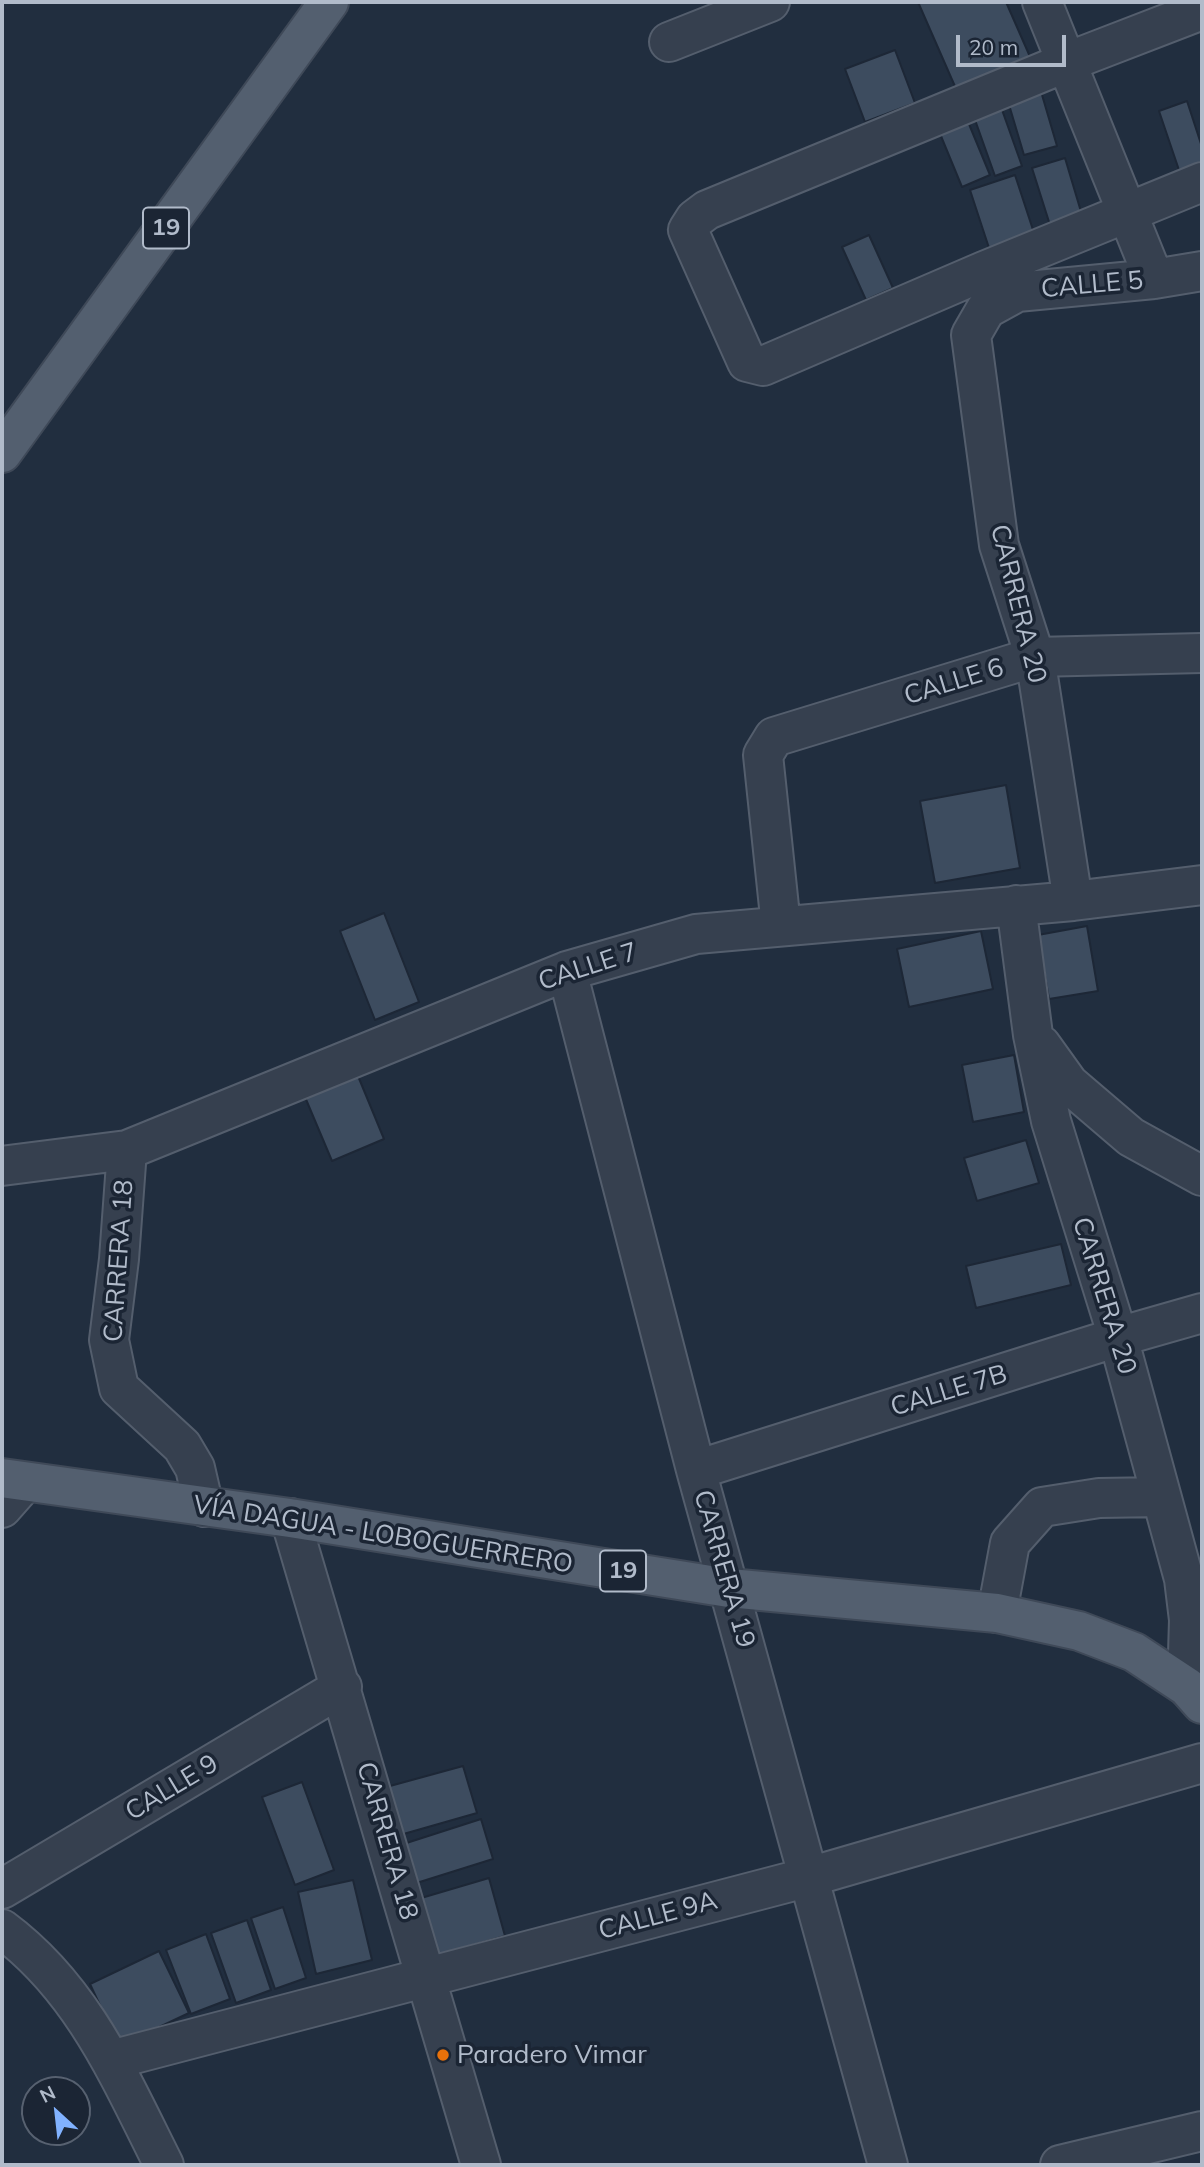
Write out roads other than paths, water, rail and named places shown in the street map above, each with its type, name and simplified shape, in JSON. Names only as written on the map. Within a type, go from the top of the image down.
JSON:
[{"type":"main road","name":"19","points":[[2,453],[329,2]]},
{"type":"main road","name":"VÍA DAGUA - LOBOGUERRERO","points":[[9,1490],[204,1507],[290,1518],[729,1588],[997,1613],[1079,1631],[1134,1652],[1195,1695]]},
{"type":"street","points":[[670,42],[770,2]]},
{"type":"street","points":[[1042,2],[1154,279]]},
{"type":"street","points":[[1202,10],[1067,62],[707,210],[695,219],[688,230],[747,362],[763,366],[1202,182]]},
{"type":"street","name":"CALLE 5","points":[[986,309],[1017,292],[1154,279],[1202,271]]},
{"type":"street","name":"CARRERA 20","points":[[986,309],[971,335],[999,545],[1035,657],[1073,901]]},
{"type":"street","name":"CALLE 6","points":[[780,926],[763,755],[774,737],[1035,657],[1202,653]]},
{"type":"street","name":"CALLE 7","points":[[2,1166],[127,1150],[567,971],[696,934],[1073,901],[1202,885]]},
{"type":"street","name":"CARRERA 20","points":[[1016,905],[1033,1035],[1051,1121],[1118,1337],[1184,1579],[1195,1695]]},
{"type":"street","name":"CARRERA 19","points":[[567,971],[696,1470],[888,2165]]},
{"type":"street","points":[[1033,1035],[1069,1084],[1131,1137],[1202,1177]]},
{"type":"street","name":"CARRERA 18","points":[[127,1150],[119,1259],[109,1339],[119,1388],[182,1446],[195,1468],[204,1507]]},
{"type":"street","name":"CALLE 7B","points":[[696,1470],[1202,1313]]},
{"type":"street","points":[[997,1613],[1010,1543],[1042,1507],[1099,1498],[1161,1497]]},
{"type":"street","name":"CARRERA 18","points":[[290,1518],[481,2165]]},
{"type":"street","name":"CALLE 9","points":[[2,1889],[342,1687]]},
{"type":"street","name":"CALLE 9A","points":[[111,2060],[809,1877],[1202,1763]]},
{"type":"street","points":[[2,1929],[21,1943],[66,1990],[111,2060],[164,2165]]},
{"type":"street","points":[[1060,2165],[1202,2131]]},
{"type":"place","name":"Paradero Vimar","points":[[443,2055]]}]
